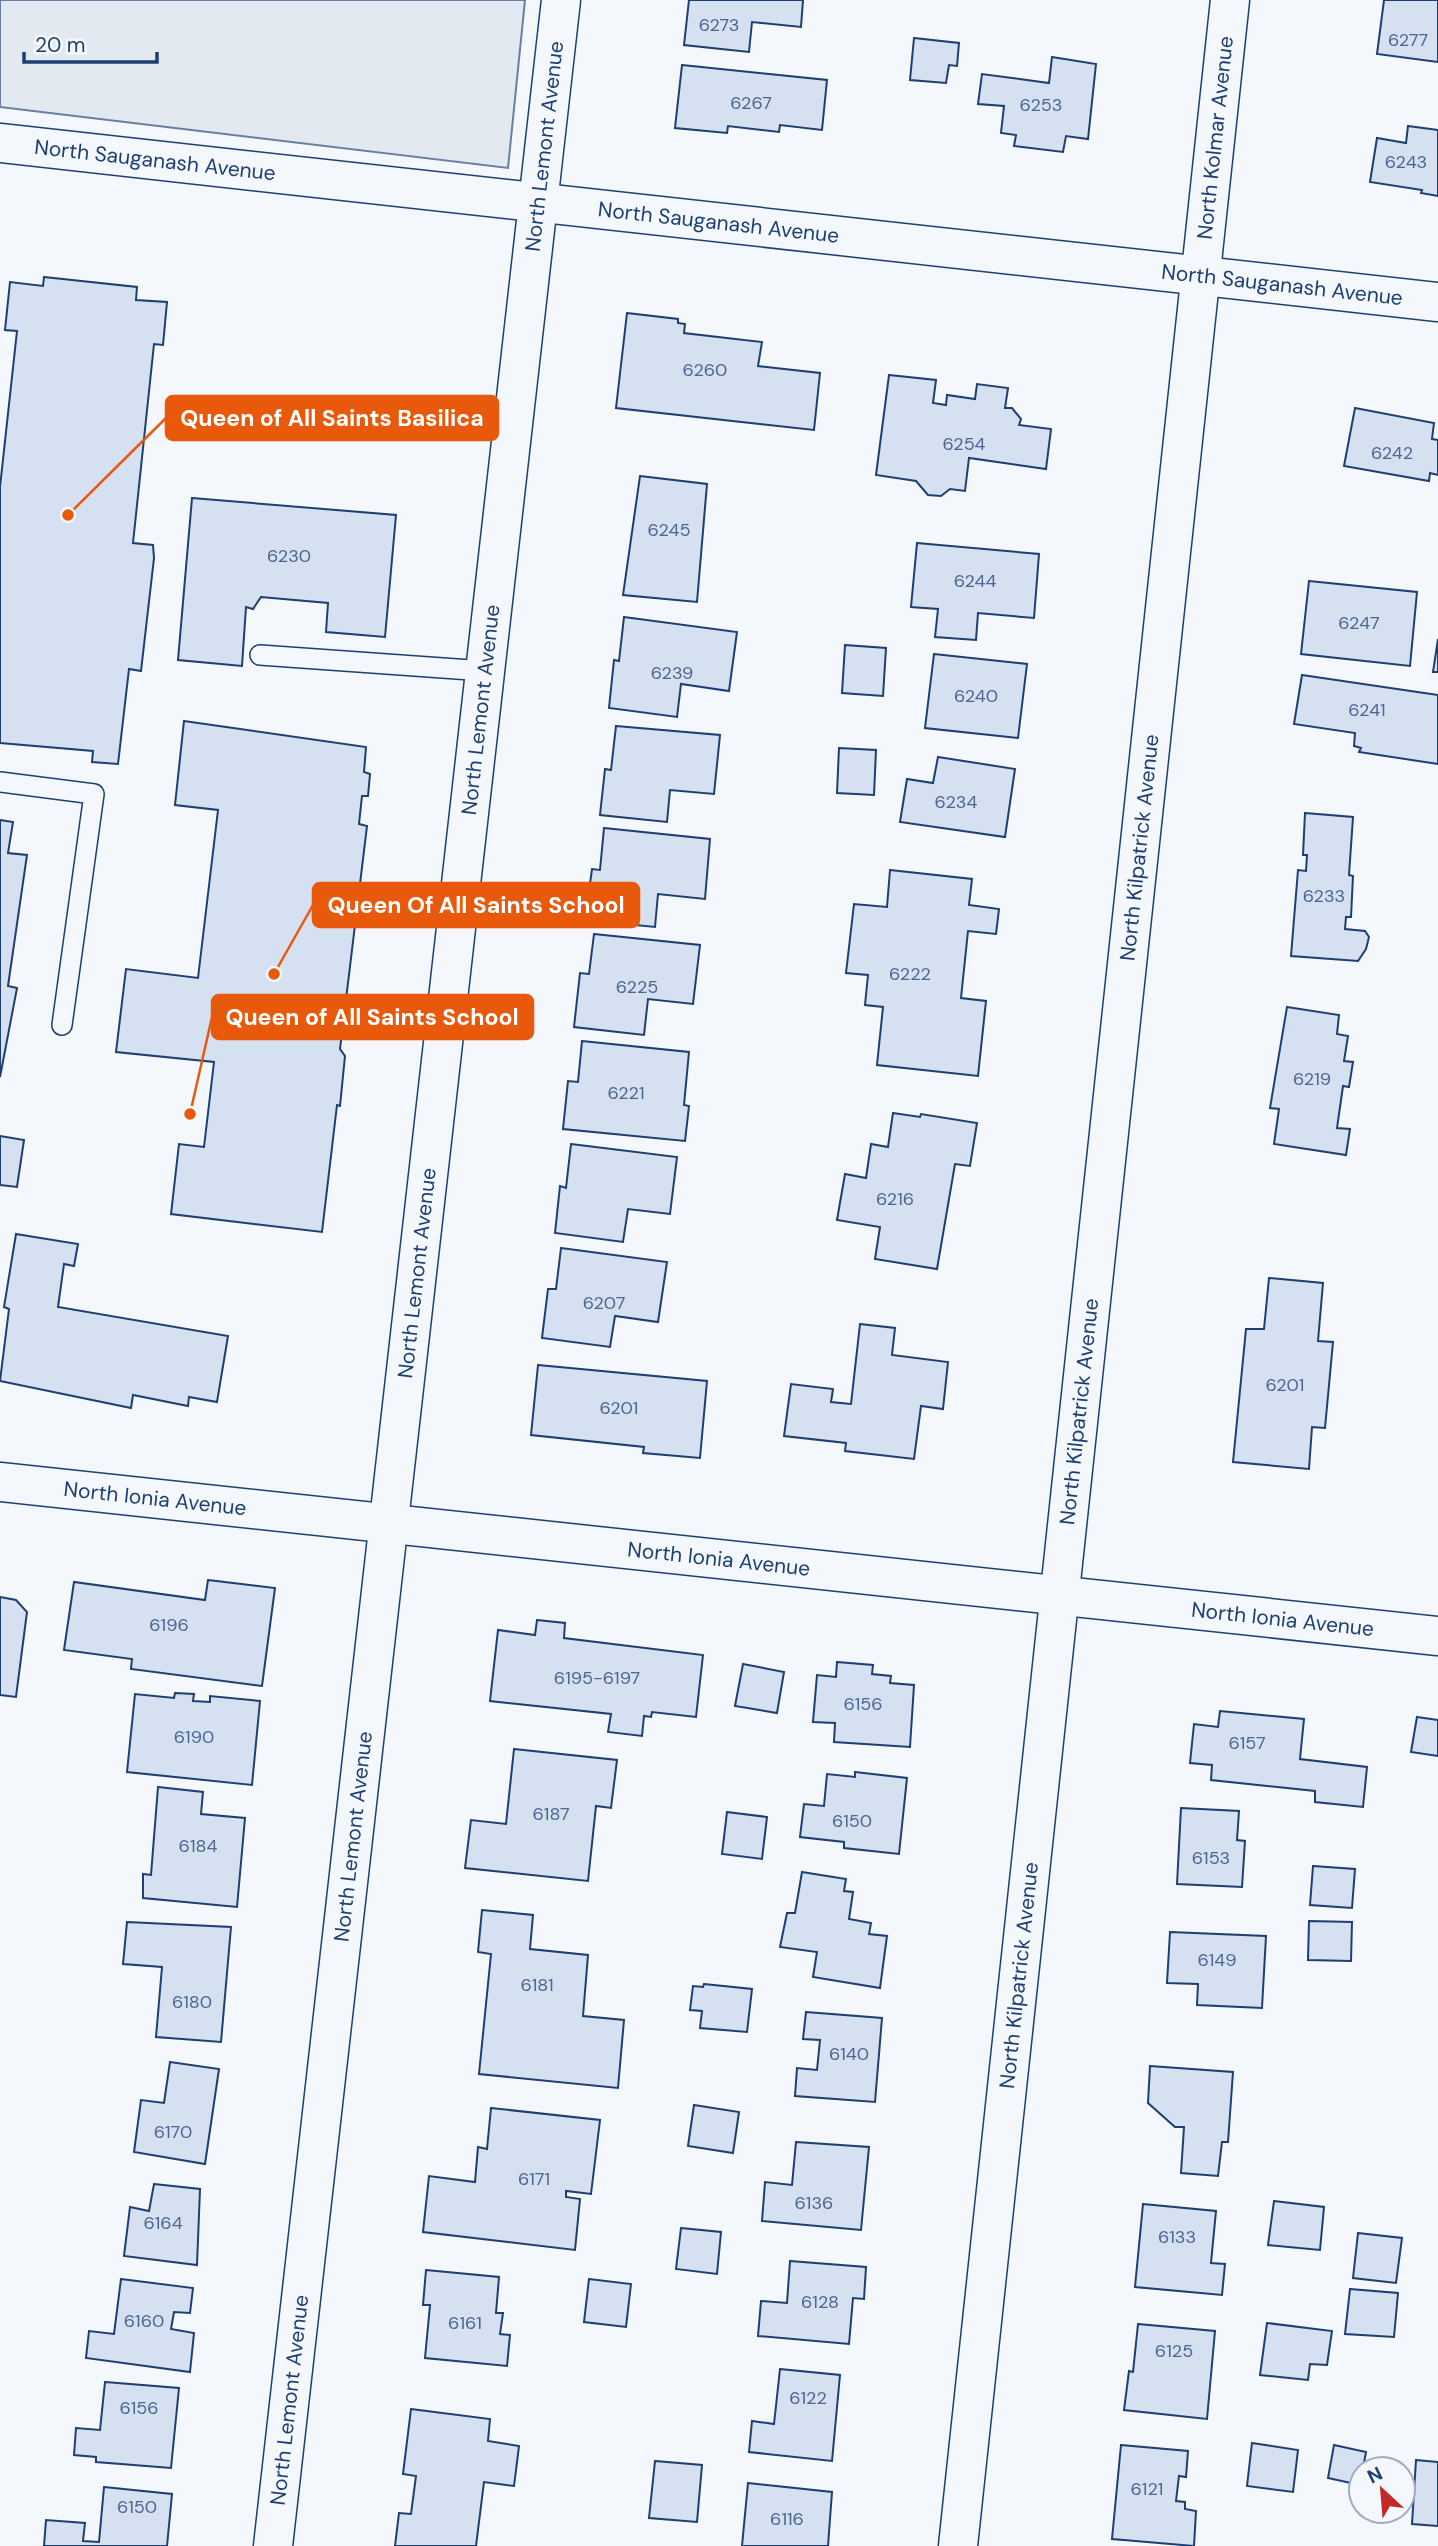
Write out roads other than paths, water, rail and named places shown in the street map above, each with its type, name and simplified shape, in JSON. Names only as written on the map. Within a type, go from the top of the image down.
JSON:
[{"type":"street","name":"North Lemont Avenue","points":[[273,2546],[561,0]]},
{"type":"street","name":"North Kolmar Avenue","points":[[1199,275],[1230,0]]},
{"type":"street","name":"North Sauganash Avenue","points":[[0,143],[1438,302]]},
{"type":"street","name":"North Kilpatrick Avenue","points":[[958,2546],[1199,275]]},
{"type":"street","name":"North Ionia Avenue","points":[[0,1482],[1438,1636]]},
{"type":"lane","points":[[260,654],[485,671]]},
{"type":"lane","points":[[0,782],[94,794],[62,1025]]},
{"type":"place","name":"Queen of All Saints Basilica","points":[[68,515]]},
{"type":"place","name":"Queen Of All Saints School","points":[[274,974]]},
{"type":"place","name":"Queen of All Saints School","points":[[190,1114]]}]
